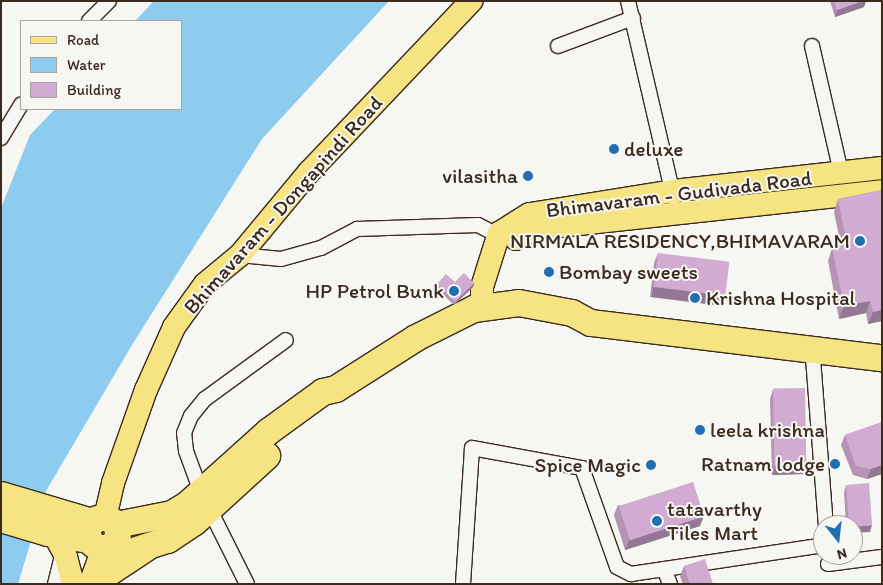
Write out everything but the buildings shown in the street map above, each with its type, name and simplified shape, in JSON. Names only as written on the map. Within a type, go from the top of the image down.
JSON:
[{"type":"highway","points":[[76,583],[145,549],[168,540],[205,500],[334,398],[336,389],[416,338],[474,309],[519,304],[572,313],[591,309],[771,338],[812,343],[882,346]]},
{"type":"highway","points":[[812,343],[882,358]]},
{"type":"highway","points":[[1,495],[55,533]]},
{"type":"highway","points":[[1,519],[55,533],[100,535],[172,514],[205,500]]},
{"type":"highway","points":[[100,535],[130,552],[145,549]]},
{"type":"main road","name":"Bhimavaram - Dongapindi Road","points":[[76,583],[100,535],[113,483],[146,390],[174,327],[206,284],[240,255],[309,172],[471,1]]},
{"type":"main road","name":"Bhimavaram - Gudivada Road","points":[[505,238],[533,229],[675,202],[842,173],[882,168]]},
{"type":"main road","name":"Bhimavaram - Gudivada Road","points":[[675,202],[882,191]]},
{"type":"main road","points":[[488,308],[482,287],[505,238]]},
{"type":"main road","points":[[55,533],[76,583]]},
{"type":"street","points":[[90,20],[109,1]]},
{"type":"street","points":[[628,1],[675,202]]},
{"type":"street","points":[[558,46],[633,18]]},
{"type":"street","points":[[812,46],[842,173]]},
{"type":"street","points":[[1,138],[20,107]]},
{"type":"street","points":[[240,255],[281,259],[321,248],[357,229],[478,225],[505,238]]},
{"type":"street","points":[[248,584],[205,500],[186,451],[184,433],[191,416],[204,399],[286,340]]},
{"type":"street","points":[[812,343],[825,515]]},
{"type":"street","points":[[463,584],[472,448],[582,468],[616,567],[631,574],[813,547]]},
{"type":"street","points":[[863,559],[882,557]]},
{"type":"street","points":[[664,569],[670,584]]},
{"type":"water","points":[[154,1],[389,1],[262,139],[132,345],[46,491],[18,584],[1,584],[1,208],[30,135],[54,110],[182,110],[182,20],[136,20]]},
{"type":"place","name":"deluxe","points":[[614,149]]},
{"type":"place","name":"vilasitha","points":[[528,176]]},
{"type":"place","name":"NIRMALA RESIDENCY,BHIMAVARAM","points":[[860,241]]},
{"type":"place","name":"Bombay sweets","points":[[549,272]]},
{"type":"place","name":"HP Petrol Bunk","points":[[454,291]]},
{"type":"place","name":"Krishna Hospital","points":[[695,298]]},
{"type":"place","name":"leela krishna","points":[[700,430]]},
{"type":"place","name":"Ratnam lodge","points":[[835,464]]},
{"type":"place","name":"Spice Magic","points":[[651,465]]},
{"type":"place","name":"tatavarthy Tiles Mart","points":[[657,521]]}]
